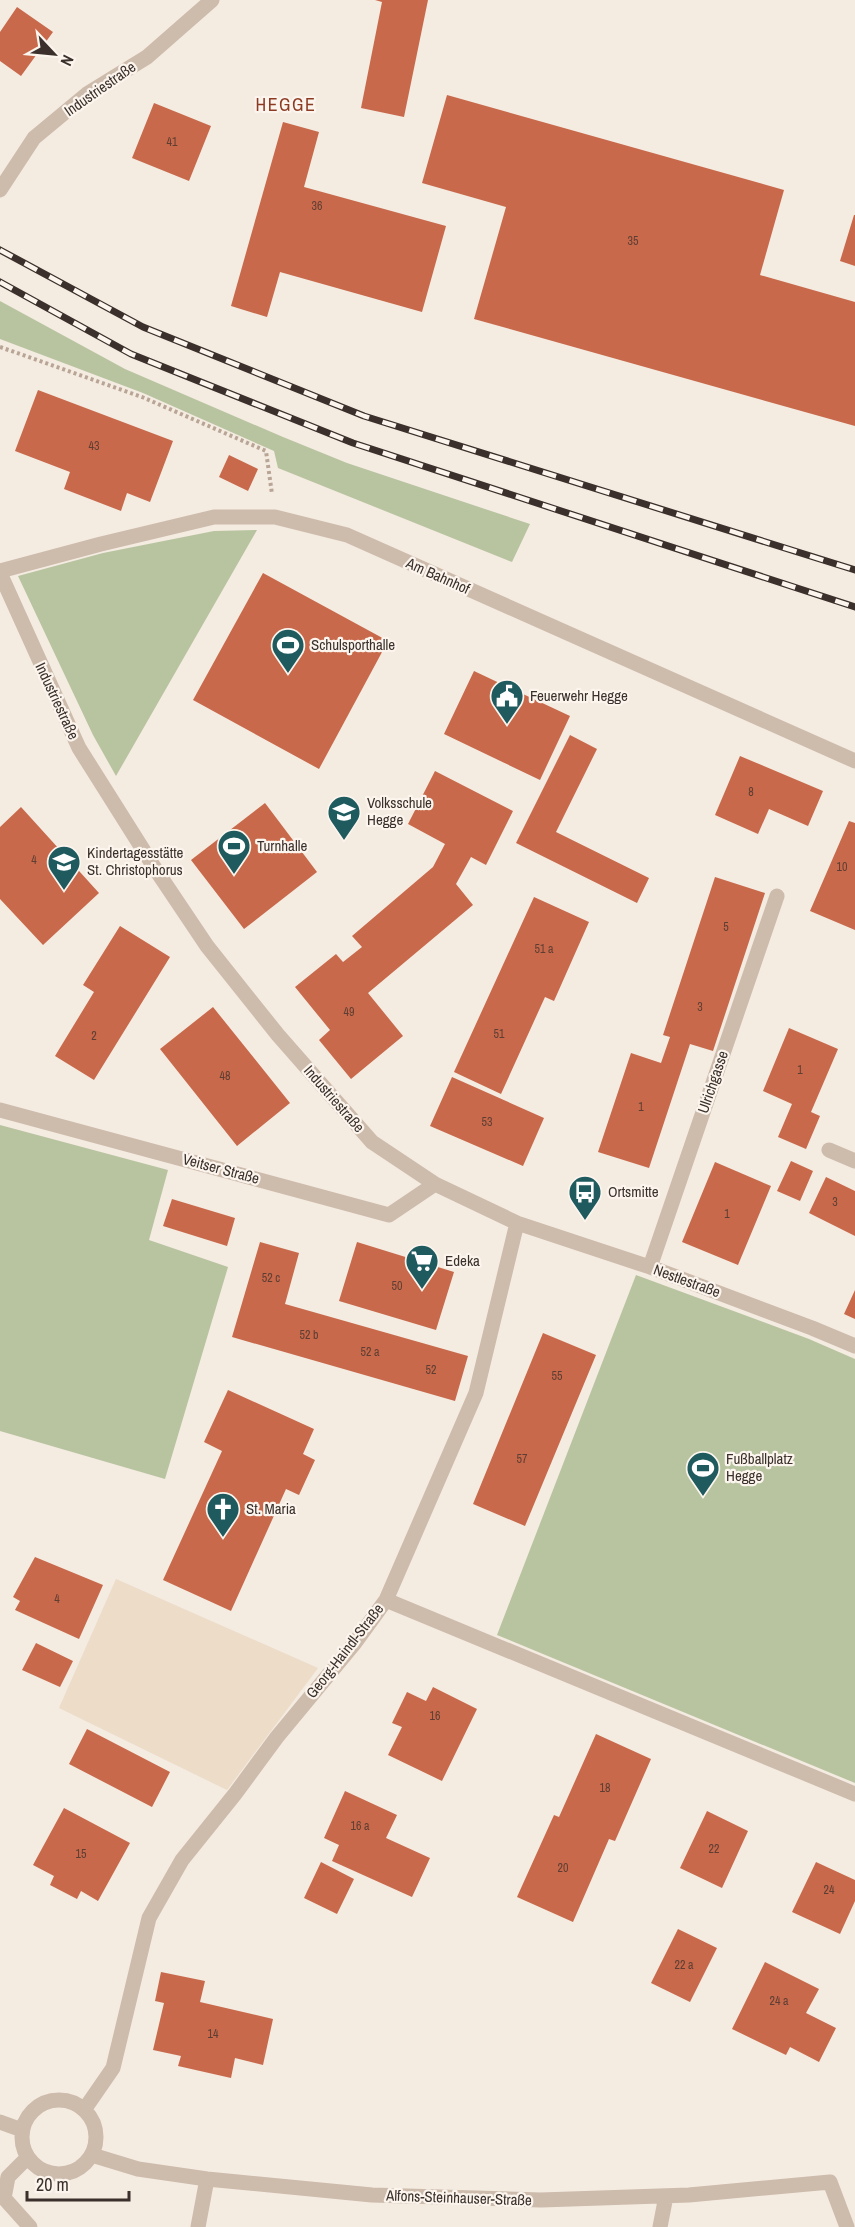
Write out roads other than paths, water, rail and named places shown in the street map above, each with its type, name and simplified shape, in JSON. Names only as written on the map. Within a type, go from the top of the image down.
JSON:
[{"type":"street","name":"Industriestraße","points":[[0,190],[34,138],[87,94],[147,57],[212,0]]},
{"type":"street","name":"Am Bahnhof","points":[[0,572],[214,517],[275,518],[347,535],[855,761]]},
{"type":"street","name":"Industriestraße","points":[[0,572],[79,748],[207,946],[278,1035],[372,1142],[435,1184],[517,1223]]},
{"type":"street","name":"Ulrichgasse","points":[[650,1267],[777,896]]},
{"type":"street","name":"Veitser Straße","points":[[0,1110],[389,1215],[435,1184]]},
{"type":"street","points":[[829,1150],[855,1161]]},
{"type":"street","name":"Nestlestraße","points":[[517,1223],[650,1267],[855,1346]]},
{"type":"street","points":[[386,1600],[476,1393],[517,1223]]},
{"type":"street","name":"Georg-Haindl-Straße","points":[[84,2110],[112,2068],[149,1918],[182,1860],[236,1794],[277,1737],[354,1644],[386,1600],[855,1794]]},
{"type":"street","points":[[68,2101],[84,2110],[90,2116],[96,2132],[95,2147],[84,2165],[73,2172],[60,2174],[48,2173],[36,2167],[22,2144],[22,2130],[32,2112],[48,2102],[68,2101]]},
{"type":"street","points":[[0,2122],[22,2130]]},
{"type":"street","name":"Alfons-Steinhauser-Straße","points":[[92,2155],[138,2169],[207,2179],[372,2196],[541,2200],[666,2196],[830,2182],[847,2227]]},
{"type":"street","points":[[28,2157],[8,2177],[3,2198],[30,2227]]},
{"type":"street","points":[[198,2227],[207,2179]]},
{"type":"street","points":[[660,2227],[666,2196]]},
{"type":"railway","points":[[0,250],[143,327],[364,416],[855,570]]},
{"type":"railway","points":[[0,282],[131,354],[353,443],[855,607]]},
{"type":"place","name":"Schulsporthalle","points":[[288,674]]},
{"type":"place","name":"Feuerwehr Hegge","points":[[507,725]]},
{"type":"place","name":"Volksschule Hegge","points":[[344,841]]},
{"type":"place","name":"Turnhalle","points":[[234,875]]},
{"type":"place","name":"Kindertagesstätte St. Christophorus","points":[[64,891]]},
{"type":"place","name":"Ortsmitte","points":[[585,1221]]},
{"type":"place","name":"Edeka","points":[[422,1290]]},
{"type":"place","name":"Fußballplatz Hegge","points":[[703,1497]]},
{"type":"place","name":"St. Maria","points":[[223,1538]]},
{"type":"district","name":"HEGGE","points":[[286,105]]}]
